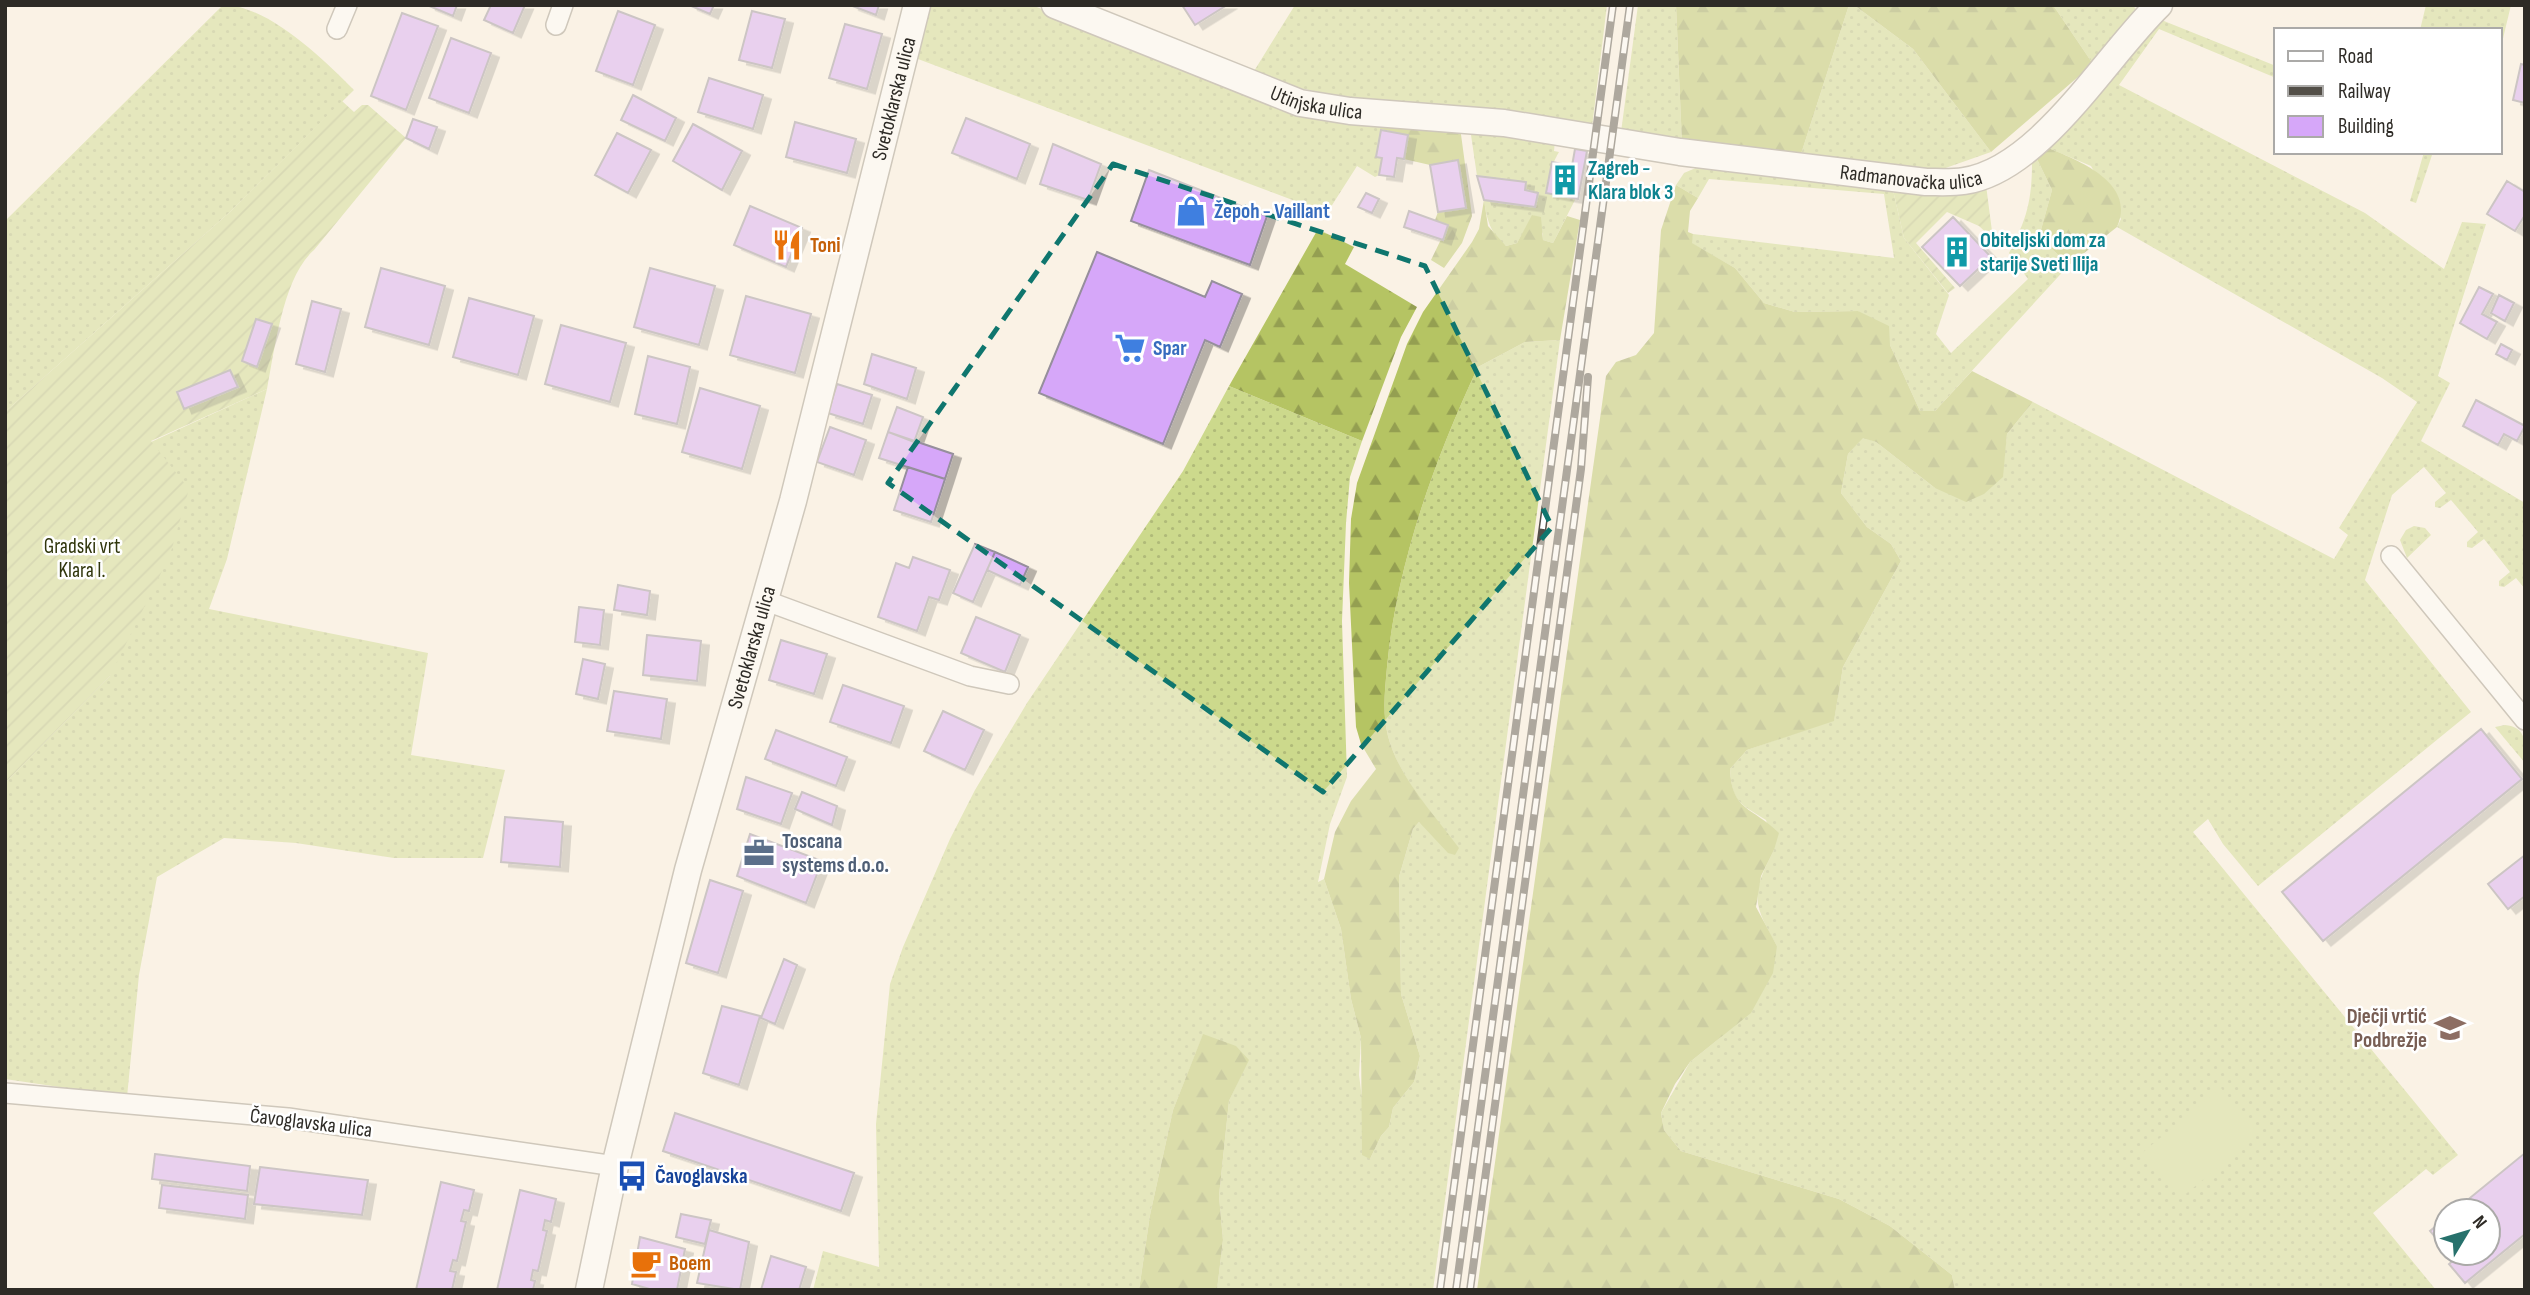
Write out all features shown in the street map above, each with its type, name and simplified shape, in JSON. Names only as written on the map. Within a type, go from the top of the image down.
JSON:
[{"type":"street","points":[[337,29],[347,5]]},
{"type":"street","points":[[556,25],[563,5]]},
{"type":"street","name":"Svetoklarska ulica","points":[[589,1290],[615,1166],[688,870],[793,501],[917,5]]},
{"type":"street","name":"Utinjska ulica","points":[[1055,5],[1300,103],[1350,111],[1504,123],[1595,139]]},
{"type":"street","name":"Radmanovačka ulica","points":[[1595,139],[1926,182],[1965,181],[2013,159],[2056,124],[2159,5]]},
{"type":"street","points":[[2391,556],[2525,720]]},
{"type":"street","points":[[764,600],[970,676],[1009,684]]},
{"type":"street","name":"Čavoglavska ulica","points":[[5,1093],[288,1118],[615,1166]]},
{"type":"highlighted area","points":[[1113,164],[1425,266],[1552,527],[1323,792],[888,483]]},
{"type":"green space","points":[[223,5],[240,7],[276,24],[311,49],[354,90],[231,211],[5,412],[5,221]]},
{"type":"green space","points":[[930,5],[1032,5],[1119,41],[1383,123],[1376,157],[1382,158],[1379,175],[1375,177],[1357,166],[1327,213],[918,59]]},
{"type":"green space","points":[[1295,5],[1607,5],[1592,127],[1377,103],[1251,76]]},
{"type":"green space","points":[[1638,5],[1676,5],[1682,144],[1621,132]]},
{"type":"green space","points":[[1676,5],[1849,5],[1801,154],[1682,144]]},
{"type":"green space","points":[[1849,5],[1854,5],[1913,49],[1991,152],[1937,171],[1801,154]]},
{"type":"green space","points":[[1854,5],[2053,5],[2093,64],[1991,152],[1913,49]]},
{"type":"green space","points":[[2053,5],[2133,5],[2137,11],[2093,64]]},
{"type":"green space","points":[[2426,5],[2511,5],[2502,43],[2502,28],[2420,28]]},
{"type":"green space","points":[[2159,19],[2274,65],[2274,77],[2159,29],[2119,85],[2365,213],[2444,269],[2462,222],[2486,224],[2438,376],[2450,383],[2421,441],[2525,503],[2525,589],[2516,578],[2504,587],[2499,586],[2499,581],[2510,572],[2484,539],[2472,548],[2467,547],[2467,542],[2478,532],[2451,500],[2440,508],[2435,507],[2435,502],[2446,493],[2424,467],[2392,495],[2365,580],[2471,712],[2258,886],[2223,844],[2208,819],[2193,832],[2458,1155],[2433,1175],[2426,1169],[2373,1213],[2436,1290],[1955,1290],[1952,1275],[1890,1226],[1839,1199],[1681,1151],[1664,1130],[1661,1113],[1690,1062],[1721,1037],[1777,946],[1763,919],[1758,899],[1761,878],[1774,850],[1766,820],[1743,805],[1735,795],[1730,769],[1747,750],[1834,720],[1843,667],[1901,561],[1891,544],[1867,527],[1841,493],[1848,454],[1863,437],[1876,442],[1935,488],[2002,477],[2007,434],[2033,402],[2334,559],[2348,535],[2339,528],[2417,402],[2382,378],[2117,227],[2121,219],[2091,166],[2046,147]]},
{"type":"green space","name":"Gradski vrt Klara I.","points":[[342,101],[354,112],[362,105],[368,105],[406,138],[303,262],[282,314],[267,389],[151,441],[189,489],[170,555],[110,676],[5,783],[5,412],[231,211]]},
{"type":"green space","points":[[1382,125],[1460,127],[1472,216],[1462,243],[1444,268],[1431,260],[1448,225],[1435,220],[1438,212],[1466,208],[1458,160],[1430,165],[1404,159],[1408,135],[1380,129]]},
{"type":"green space","points":[[1470,128],[1555,141],[1554,151],[1559,152],[1551,170],[1546,193],[1576,198],[1553,243],[1543,240],[1543,234],[1533,215],[1517,243],[1506,246],[1496,236],[1488,220],[1484,200],[1535,207],[1538,194],[1525,190],[1525,182],[1477,176]]},
{"type":"green space","points":[[2046,147],[2101,175],[2119,197],[2121,211],[2117,227],[2069,265],[2039,237],[2052,190],[2037,159]]},
{"type":"green space","points":[[2423,154],[2432,154],[2416,203],[2410,201]]},
{"type":"green space","points":[[2037,159],[2052,190],[2039,237],[2069,265],[1935,411],[1920,411],[1890,345],[1858,311],[1795,312],[1764,303],[1735,268],[1691,243],[1693,234],[1894,258],[1884,194],[1709,179],[1698,198],[1676,185],[1684,173],[1698,167],[1893,190],[1904,238],[1949,295],[1936,334],[1951,353],[2028,279],[2009,253],[2024,219],[2031,187],[2032,162]]},
{"type":"green space","points":[[1676,185],[1698,198],[1690,211],[1688,232],[1693,234],[1692,243],[1735,268],[1764,303],[1795,312],[1858,311],[1889,326],[1890,345],[1920,411],[1935,411],[1972,371],[2033,402],[2007,434],[2003,477],[1984,494],[1966,502],[1935,488],[1876,442],[1863,438],[1848,454],[1841,493],[1867,527],[1891,544],[1901,561],[1843,667],[1834,721],[1747,750],[1730,769],[1739,801],[1779,833],[1761,876],[1756,907],[1777,946],[1773,973],[1751,1013],[1690,1062],[1675,1084],[1661,1113],[1664,1130],[1681,1151],[1839,1199],[1890,1226],[1952,1275],[1955,1290],[1477,1290],[1606,376],[1616,362],[1636,355],[1654,333],[1661,230]]},
{"type":"green space","points":[[1986,185],[1993,239],[1979,226],[1947,212],[1916,243],[1955,288],[1948,293],[1904,238],[1893,190]]},
{"type":"green space","points":[[1484,200],[1488,226],[1506,246],[1517,243],[1532,215],[1541,217],[1543,240],[1553,243],[1567,216],[1580,220],[1560,340],[1525,342],[1478,367],[1433,476],[1399,589],[1385,684],[1388,736],[1409,781],[1459,848],[1455,855],[1448,853],[1419,822],[1413,829],[1399,877],[1401,994],[1420,1056],[1414,1082],[1393,1108],[1389,1127],[1381,1136],[1370,1159],[1362,1155],[1361,1038],[1351,999],[1341,929],[1324,879],[1335,832],[1351,801],[1376,769],[1361,744],[1356,727],[1349,583],[1351,519],[1357,483],[1407,344],[1423,312],[1479,229]]},
{"type":"green space","points":[[1318,229],[1354,247],[1345,264],[1417,307],[1401,337],[1362,441],[1229,386]]},
{"type":"green space","points":[[1560,340],[1433,1290],[1217,1290],[1223,1240],[1219,1196],[1229,1101],[1248,1060],[1203,1035],[1173,1110],[1150,1215],[1139,1290],[813,1290],[823,1251],[879,1267],[876,1124],[890,984],[903,947],[950,839],[975,790],[1027,703],[1183,471],[1229,386],[1362,441],[1350,477],[1346,523],[1342,621],[1347,777],[1330,824],[1318,882],[1324,879],[1341,929],[1351,999],[1361,1038],[1359,1075],[1370,1159],[1381,1136],[1389,1127],[1393,1108],[1414,1082],[1420,1056],[1401,994],[1399,877],[1413,829],[1419,822],[1458,848],[1408,781],[1388,736],[1385,684],[1399,589],[1433,476],[1478,367],[1525,342]]},
{"type":"green space","points":[[267,389],[227,559],[209,609],[428,653],[411,755],[505,770],[483,858],[394,858],[296,843],[224,838],[157,877],[139,975],[127,1097],[5,1079],[5,783],[110,676],[151,442]]},
{"type":"green space","points":[[2414,526],[2425,528],[2431,535],[2407,558],[2400,540],[2406,530]]},
{"type":"green space","points":[[2505,725],[2518,729],[2524,738],[2525,763],[2495,727]]},
{"type":"green space","points":[[1203,1034],[1236,1046],[1249,1060],[1229,1101],[1219,1196],[1223,1240],[1217,1290],[1139,1290],[1150,1215],[1173,1110]]},
{"type":"green space","points":[[2221,1088],[2258,1134],[2181,1198],[2143,1152]]},
{"type":"building","points":[[427,5],[457,5],[453,16]]},
{"type":"building","points":[[491,5],[525,5],[513,33],[484,20]]},
{"type":"building","points":[[689,5],[714,5],[710,14]]},
{"type":"building","points":[[850,5],[879,5],[876,15]]},
{"type":"building","points":[[1182,5],[1227,5],[1195,25]]},
{"type":"building","points":[[618,11],[655,25],[633,85],[596,71]]},
{"type":"building","points":[[752,11],[785,19],[772,68],[739,60]]},
{"type":"building","points":[[402,13],[438,26],[406,110],[371,96]]},
{"type":"building","points":[[845,24],[882,34],[867,89],[829,78]]},
{"type":"building","points":[[451,38],[491,53],[469,113],[429,98]]},
{"type":"building","points":[[2521,64],[2525,65],[2525,103],[2513,100]]},
{"type":"building","points":[[709,78],[763,95],[753,129],[698,112]]},
{"type":"building","points":[[633,95],[676,118],[665,141],[621,120]]},
{"type":"building","points":[[966,118],[1030,144],[1017,179],[952,153]]},
{"type":"building","points":[[413,119],[437,127],[429,149],[406,138]]},
{"type":"building","points":[[795,122],[856,139],[847,173],[786,157]]},
{"type":"building","points":[[693,124],[742,151],[722,190],[673,161]]},
{"type":"building","points":[[1381,130],[1408,135],[1404,159],[1397,158],[1394,177],[1379,175],[1382,158],[1376,157]]},
{"type":"building","points":[[617,133],[651,150],[628,193],[595,175]]},
{"type":"building","points":[[1053,144],[1101,164],[1088,200],[1040,184]]},
{"type":"building","name":"Zagreb - Klara blok 3","points":[[1575,149],[1587,151],[1578,199],[1546,193],[1552,162],[1572,166]]},
{"type":"building","points":[[1458,160],[1466,208],[1438,212],[1430,165]]},
{"type":"building","points":[[1149,170],[1267,216],[1250,265],[1131,221]]},
{"type":"building","points":[[1477,176],[1526,182],[1525,190],[1538,193],[1535,207],[1484,200]]},
{"type":"building","points":[[2507,181],[2525,192],[2525,215],[2515,231],[2487,214]]},
{"type":"building","points":[[1366,193],[1379,199],[1372,213],[1358,207]]},
{"type":"building","points":[[750,206],[802,228],[786,267],[734,245]]},
{"type":"building","points":[[1409,211],[1448,225],[1443,240],[1404,227]]},
{"type":"building","name":"Obiteljski dom za starije Sveti Ilija","points":[[1953,217],[1991,257],[1960,286],[1922,247]]},
{"type":"building","name":"Spar","points":[[1097,252],[1205,297],[1212,281],[1242,294],[1220,347],[1205,340],[1163,444],[1039,393]]},
{"type":"building","points":[[381,268],[445,286],[429,345],[365,327]]},
{"type":"building","points":[[650,268],[715,286],[699,345],[634,327]]},
{"type":"building","points":[[2479,287],[2493,294],[2482,314],[2497,322],[2487,339],[2460,323]]},
{"type":"building","points":[[2499,295],[2514,303],[2505,321],[2491,313]]},
{"type":"building","points":[[746,296],[811,314],[795,373],[730,355]]},
{"type":"building","points":[[469,298],[534,316],[518,375],[453,357]]},
{"type":"building","points":[[312,301],[341,309],[325,372],[296,364]]},
{"type":"building","points":[[256,319],[272,324],[257,367],[242,361]]},
{"type":"building","points":[[561,325],[626,343],[610,402],[545,384]]},
{"type":"building","points":[[2501,344],[2512,350],[2507,360],[2496,354]]},
{"type":"building","points":[[872,354],[916,368],[907,399],[864,384]]},
{"type":"building","points":[[648,356],[690,367],[677,424],[635,414]]},
{"type":"building","points":[[230,370],[238,387],[184,409],[177,392]]},
{"type":"building","points":[[837,384],[872,395],[863,424],[828,413]]},
{"type":"building","points":[[700,388],[760,406],[742,469],[682,452]]},
{"type":"building","points":[[2476,400],[2525,426],[2517,441],[2504,434],[2498,445],[2463,426]]},
{"type":"building","points":[[897,407],[923,417],[914,442],[888,432]]},
{"type":"building","points":[[830,427],[866,440],[854,475],[817,462]]},
{"type":"building","points":[[888,432],[953,454],[945,479],[879,458]]},
{"type":"building","points":[[908,467],[945,479],[931,522],[894,510]]},
{"type":"building","points":[[975,544],[995,552],[973,602],[953,593]]},
{"type":"building","points":[[995,552],[1028,567],[1020,585],[987,570]]},
{"type":"building","points":[[913,557],[950,570],[939,600],[929,597],[917,631],[878,617],[896,563],[909,568]]},
{"type":"building","points":[[618,585],[650,591],[647,615],[614,610]]},
{"type":"building","points":[[579,607],[604,610],[600,645],[575,642]]},
{"type":"building","points":[[976,617],[1020,635],[1005,672],[961,653]]},
{"type":"building","points":[[647,635],[701,641],[697,681],[643,675]]},
{"type":"building","points":[[781,640],[827,654],[814,694],[769,680]]},
{"type":"building","points":[[583,659],[605,664],[598,699],[576,694]]},
{"type":"building","points":[[843,685],[904,706],[891,743],[830,722]]},
{"type":"building","points":[[614,691],[667,699],[661,739],[607,731]]},
{"type":"building","points":[[943,711],[984,730],[965,770],[924,751]]},
{"type":"building","points":[[2481,729],[2522,779],[2323,941],[2282,892]]},
{"type":"building","points":[[776,730],[847,757],[836,786],[765,759]]},
{"type":"building","points":[[746,777],[792,793],[781,824],[737,809]]},
{"type":"building","points":[[802,792],[837,806],[832,825],[795,809]]},
{"type":"building","points":[[505,817],[563,822],[560,867],[501,862]]},
{"type":"building","points":[[750,834],[822,861],[806,903],[737,876]]},
{"type":"building","points":[[2525,855],[2525,896],[2508,909],[2488,884]]},
{"type":"building","points":[[710,880],[743,891],[718,973],[686,963]]},
{"type":"building","points":[[784,959],[797,965],[775,1024],[761,1018]]},
{"type":"building","points":[[722,1006],[760,1016],[739,1085],[703,1073]]},
{"type":"building","points":[[675,1113],[854,1173],[841,1211],[663,1151]]},
{"type":"building","points":[[2525,1153],[2525,1234],[2502,1253],[2502,1197],[2471,1197]]},
{"type":"building","points":[[155,1154],[250,1166],[247,1191],[152,1179]]},
{"type":"building","points":[[260,1167],[368,1180],[362,1215],[254,1204]]},
{"type":"building","points":[[441,1182],[474,1190],[469,1211],[464,1210],[461,1221],[466,1222],[457,1261],[453,1260],[450,1271],[456,1272],[452,1290],[416,1290]]},
{"type":"building","points":[[162,1185],[248,1195],[245,1219],[159,1208]]},
{"type":"building","points":[[520,1190],[556,1199],[551,1222],[545,1220],[543,1230],[547,1231],[538,1271],[533,1270],[533,1290],[497,1290]]},
{"type":"building","points":[[681,1214],[711,1220],[705,1244],[676,1237]]},
{"type":"building","points":[[709,1230],[749,1242],[740,1290],[697,1283]]},
{"type":"building","points":[[640,1237],[685,1249],[677,1290],[653,1290],[632,1284]]},
{"type":"building","points":[[771,1256],[806,1267],[799,1290],[761,1290]]},
{"type":"building","points":[[2452,1267],[2485,1267],[2465,1283]]},
{"type":"railway","points":[[1440,1290],[1613,5]]},
{"type":"railway","points":[[1456,1290],[1630,5]]},
{"type":"railway","points":[[1470,1290],[1581,469],[1588,377]]},
{"type":"place","name":"Zagreb - Klara blok 3","points":[[1565,180]]},
{"type":"place","name":"Žepoh - Vaillant","points":[[1191,211]]},
{"type":"place","name":"Toni","points":[[787,245]]},
{"type":"place","name":"Obiteljski dom za starije Sveti Ilija","points":[[1957,252]]},
{"type":"place","name":"Spar","points":[[1130,348]]},
{"type":"place","name":"Toscana systems d.o.o.","points":[[759,853]]},
{"type":"place","name":"Dječji vrtić Podbrežje","points":[[2450,1028]]},
{"type":"place","name":"Čavoglavska","points":[[632,1176]]},
{"type":"place","name":"Boem","points":[[646,1263]]}]
